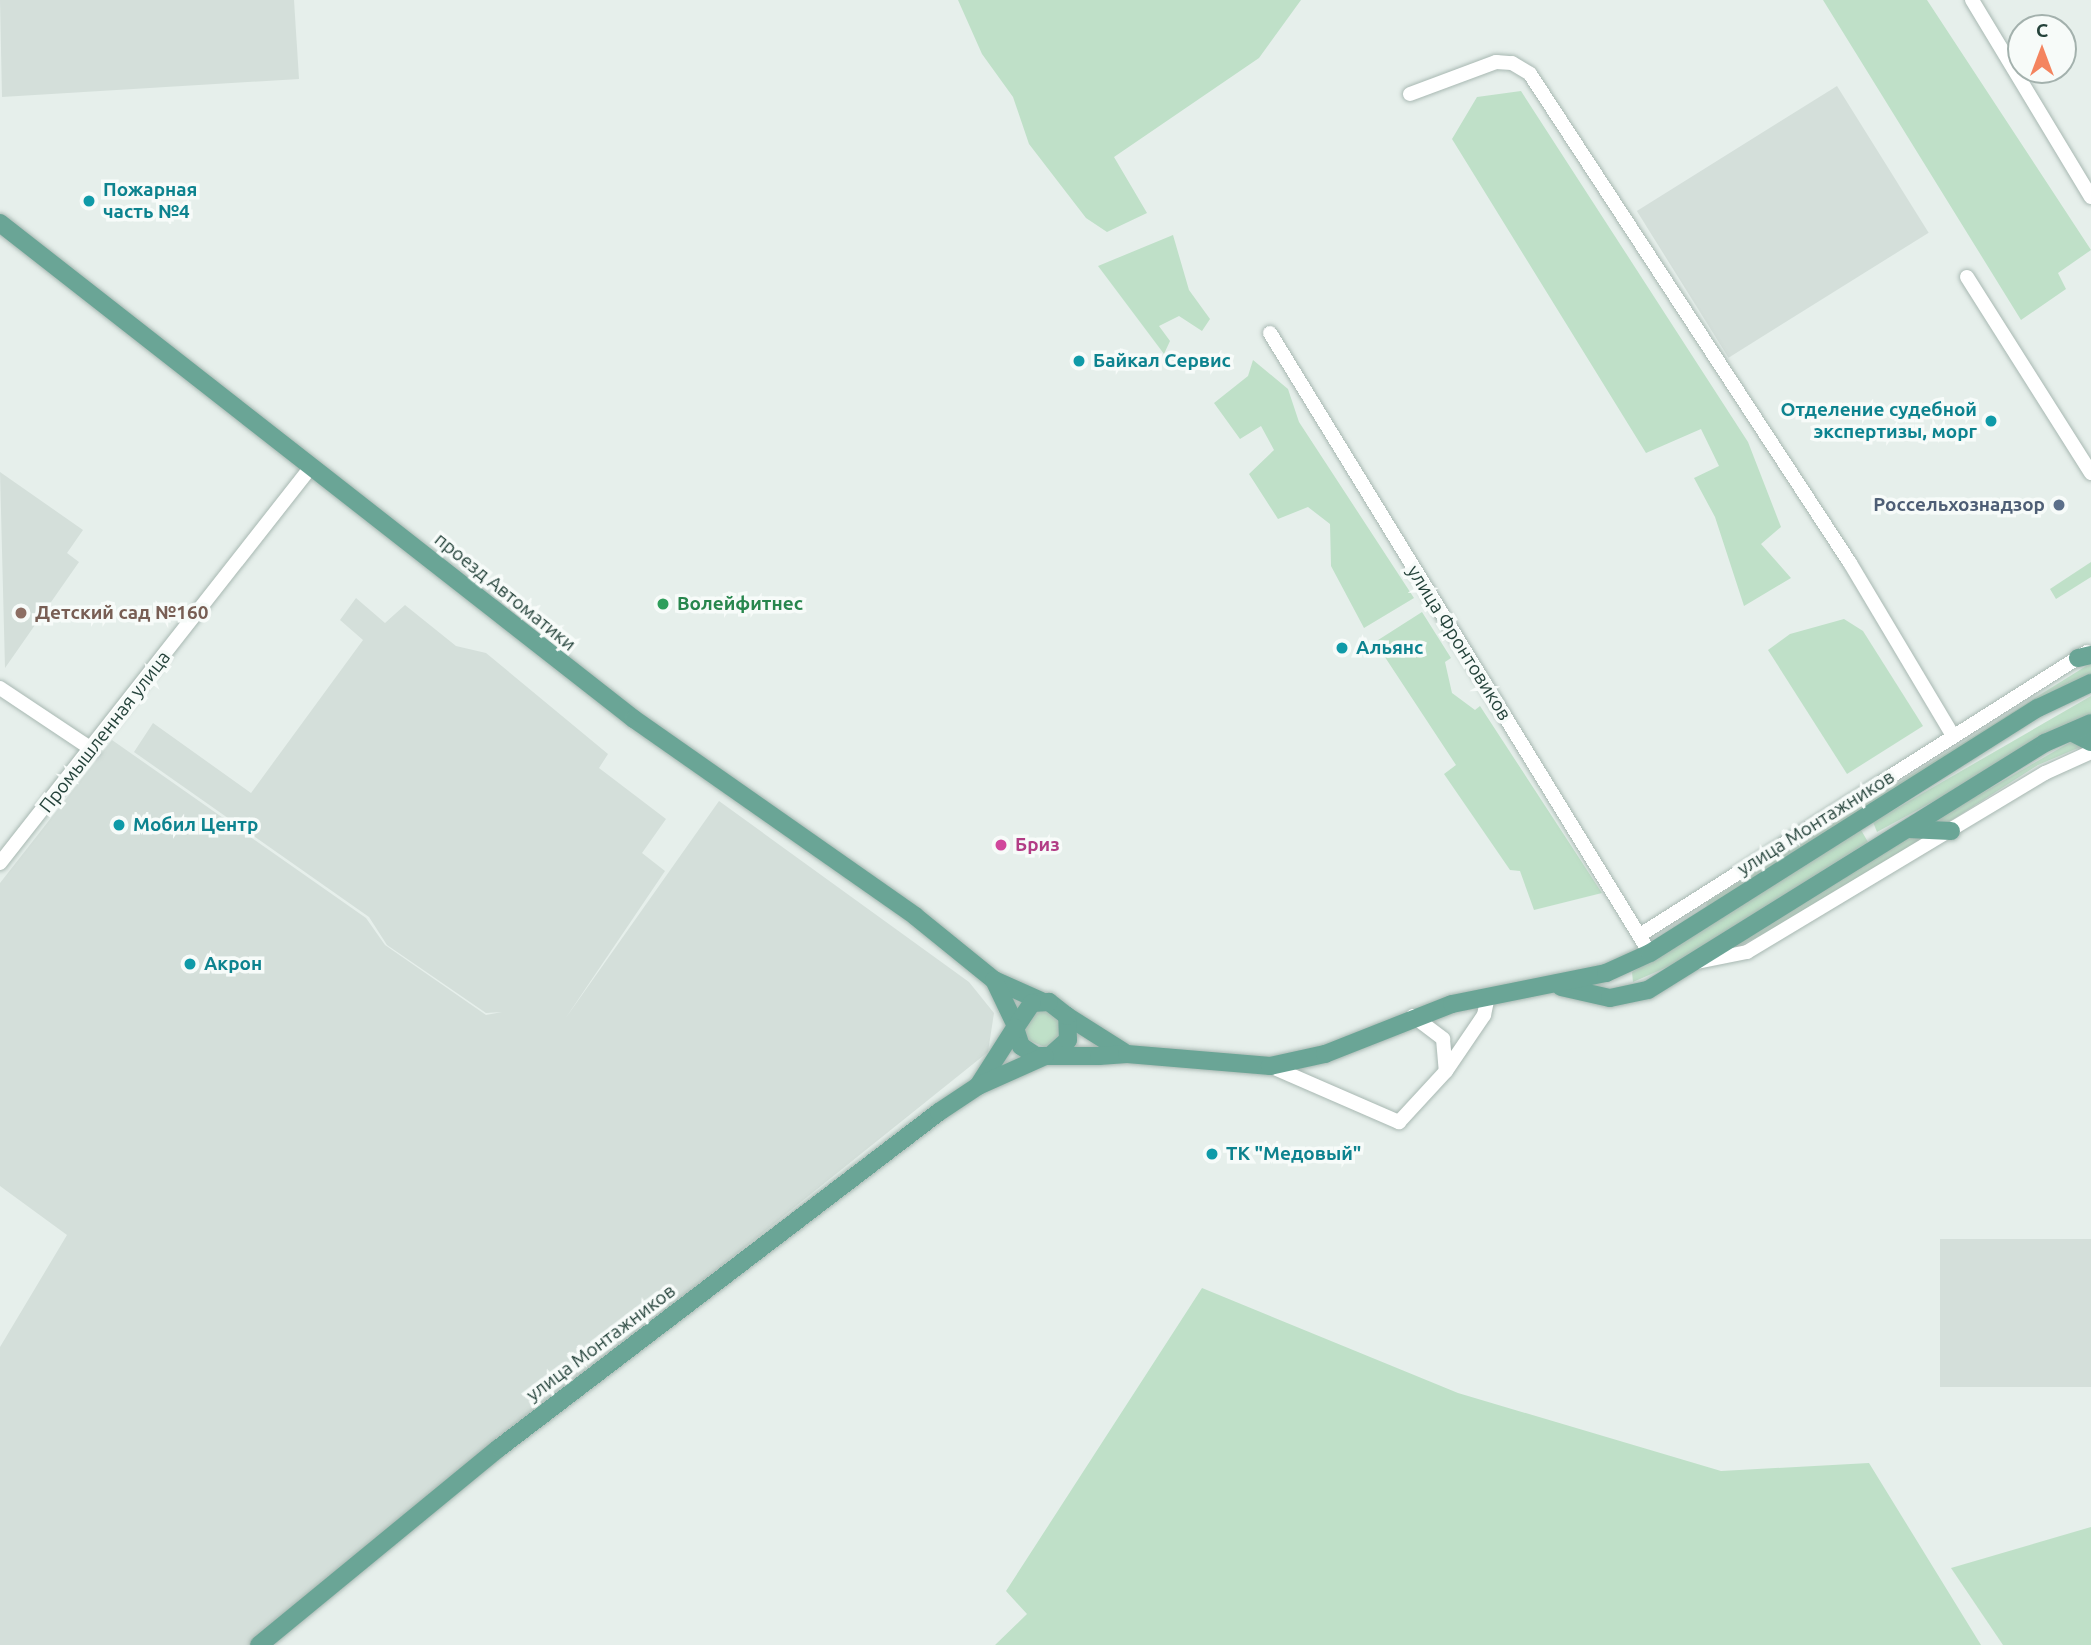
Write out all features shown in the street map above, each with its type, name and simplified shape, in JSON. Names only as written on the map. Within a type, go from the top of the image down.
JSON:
[{"type":"main road","name":"проезд Автоматики","points":[[0,223],[584,682],[915,916],[994,980],[1041,1001]]},
{"type":"main road","name":"улица Монтажников","points":[[259,1645],[499,1448],[978,1086],[1048,1056],[1127,1054],[1270,1066],[1325,1054],[1413,1016],[1488,996],[1557,986],[1629,964],[2038,708],[2091,683]]},
{"type":"main road","name":"улица Монтажников","points":[[1557,986],[1610,998],[1641,993],[1697,962],[1908,829],[2071,732],[2091,723]]},
{"type":"main road","points":[[2071,732],[2091,742]]},
{"type":"main road","points":[[1867,816],[1870,832],[1883,844]]},
{"type":"main road","points":[[1908,829],[1951,831]]},
{"type":"main road","points":[[1629,964],[1628,980],[1641,993]]},
{"type":"main road","name":"проезд Автоматики","points":[[994,980],[1015,1026]]},
{"type":"main road","points":[[1041,1001],[1067,1016],[1068,1040],[1048,1056],[1027,1052],[1015,1026],[1024,1008],[1041,1001]]},
{"type":"main road","name":"улица Монтажников","points":[[1067,1016],[1127,1054]]},
{"type":"main road","name":"улица Монтажников","points":[[978,1086],[1015,1026]]},
{"type":"street","points":[[1972,0],[2091,197]]},
{"type":"street","points":[[1410,94],[1496,62],[1513,63],[1530,74],[1850,563],[1953,736]]},
{"type":"street","points":[[1967,276],[2091,473]]},
{"type":"street","name":"улица Фронтовиков","points":[[1270,333],[1650,953]]},
{"type":"street","name":"Промышленная улица","points":[[0,863],[93,750],[311,467]]},
{"type":"street","points":[[1640,935],[2087,654]]},
{"type":"street","points":[[0,688],[93,750]]},
{"type":"street","points":[[1697,962],[1747,953],[1951,831],[2091,752]]},
{"type":"street","points":[[1691,927],[1694,902]]},
{"type":"street","points":[[1270,1066],[1399,1122],[1446,1071],[1484,1015],[1488,996]]},
{"type":"street","points":[[1413,1016],[1443,1039],[1446,1071]]},
{"type":"shaded area","points":[[0,0],[294,0],[299,79],[2,97]]},
{"type":"shaded area","points":[[1837,86],[1929,233],[1729,358],[1637,211]]},
{"type":"shaded area","name":"Детский сад №160","points":[[0,472],[83,530],[67,553],[79,562],[5,668]]},
{"type":"shaded area","points":[[356,598],[385,623],[405,605],[456,646],[486,653],[608,754],[599,768],[666,819],[642,853],[665,871],[565,1019],[719,801],[969,982],[994,1013],[988,1052],[249,1645],[0,1645],[0,1347],[67,1235],[0,1186],[0,883],[112,740],[366,918],[385,945],[486,1015],[502,1012],[486,1013],[387,945],[369,917],[134,752],[153,723],[251,793],[363,640],[340,620]]},
{"type":"shaded area","points":[[1940,1239],[2091,1239],[2091,1387],[1940,1387]]},
{"type":"green space","points":[[958,0],[1301,0],[1259,58],[1114,157],[1147,213],[1107,232],[1086,218],[1029,144],[1013,97],[982,54]]},
{"type":"green space","points":[[1823,0],[1927,0],[2091,250],[2058,273],[2066,289],[2021,320]]},
{"type":"green space","points":[[1521,91],[1748,442],[1781,527],[1761,544],[1791,578],[1744,606],[1715,517],[1694,478],[1719,466],[1701,429],[1646,453],[1452,139],[1477,97]]},
{"type":"green space","points":[[1173,235],[1189,290],[1210,319],[1202,331],[1179,316],[1159,326],[1170,341],[1164,354],[1098,266]]},
{"type":"green space","points":[[1253,360],[1288,389],[1299,422],[1414,598],[1364,628],[1331,566],[1330,524],[1308,507],[1278,519],[1249,474],[1274,450],[1261,426],[1240,439],[1214,403],[1248,376]]},
{"type":"green space","points":[[2091,562],[2091,577],[2056,599],[2050,589]]},
{"type":"green space","points":[[1422,612],[1451,658],[1445,662],[1452,693],[1475,710],[1480,706],[1602,893],[1534,910],[1520,871],[1510,870],[1444,774],[1456,765],[1375,642]]},
{"type":"green space","points":[[1844,619],[1863,631],[1923,726],[1847,774],[1768,650],[1790,634]]},
{"type":"green space","points":[[2091,663],[2091,676],[1706,910],[1707,902]]},
{"type":"green space","points":[[2091,696],[2091,716],[1877,832],[1873,822]]},
{"type":"green space","points":[[2074,740],[2085,745],[2038,765],[1941,827],[1925,826]]},
{"type":"green space","points":[[1861,830],[1868,842],[1672,965],[1633,982],[1632,972]]},
{"type":"green space","points":[[1915,832],[1931,834],[1779,927],[1721,954]]},
{"type":"green space","points":[[1040,1007],[1058,1015],[1061,1035],[1047,1048],[1023,1038],[1023,1018]]},
{"type":"green space","points":[[1202,1288],[1458,1393],[1721,1471],[1869,1463],[1981,1645],[995,1645],[1027,1614],[1006,1591]]},
{"type":"green space","points":[[2091,1527],[2091,1645],[2003,1645],[1951,1568]]},
{"type":"place","name":"Пожарная часть №4","points":[[89,201]]},
{"type":"place","name":"Байкал Сервис","points":[[1079,361]]},
{"type":"place","name":"Отделение судебной экспертизы, морг","points":[[1991,421]]},
{"type":"place","name":"Россельхознадзор","points":[[2059,505]]},
{"type":"place","name":"Волейфитнес","points":[[663,604]]},
{"type":"place","name":"Детский сад №160","points":[[21,613]]},
{"type":"place","name":"Альянс","points":[[1342,648]]},
{"type":"place","name":"Мобил Центр","points":[[119,825]]},
{"type":"place","name":"Бриз","points":[[1001,845]]},
{"type":"place","name":"Акрон","points":[[190,964]]},
{"type":"place","name":"ТК \"Медовый\"","points":[[1212,1154]]}]
